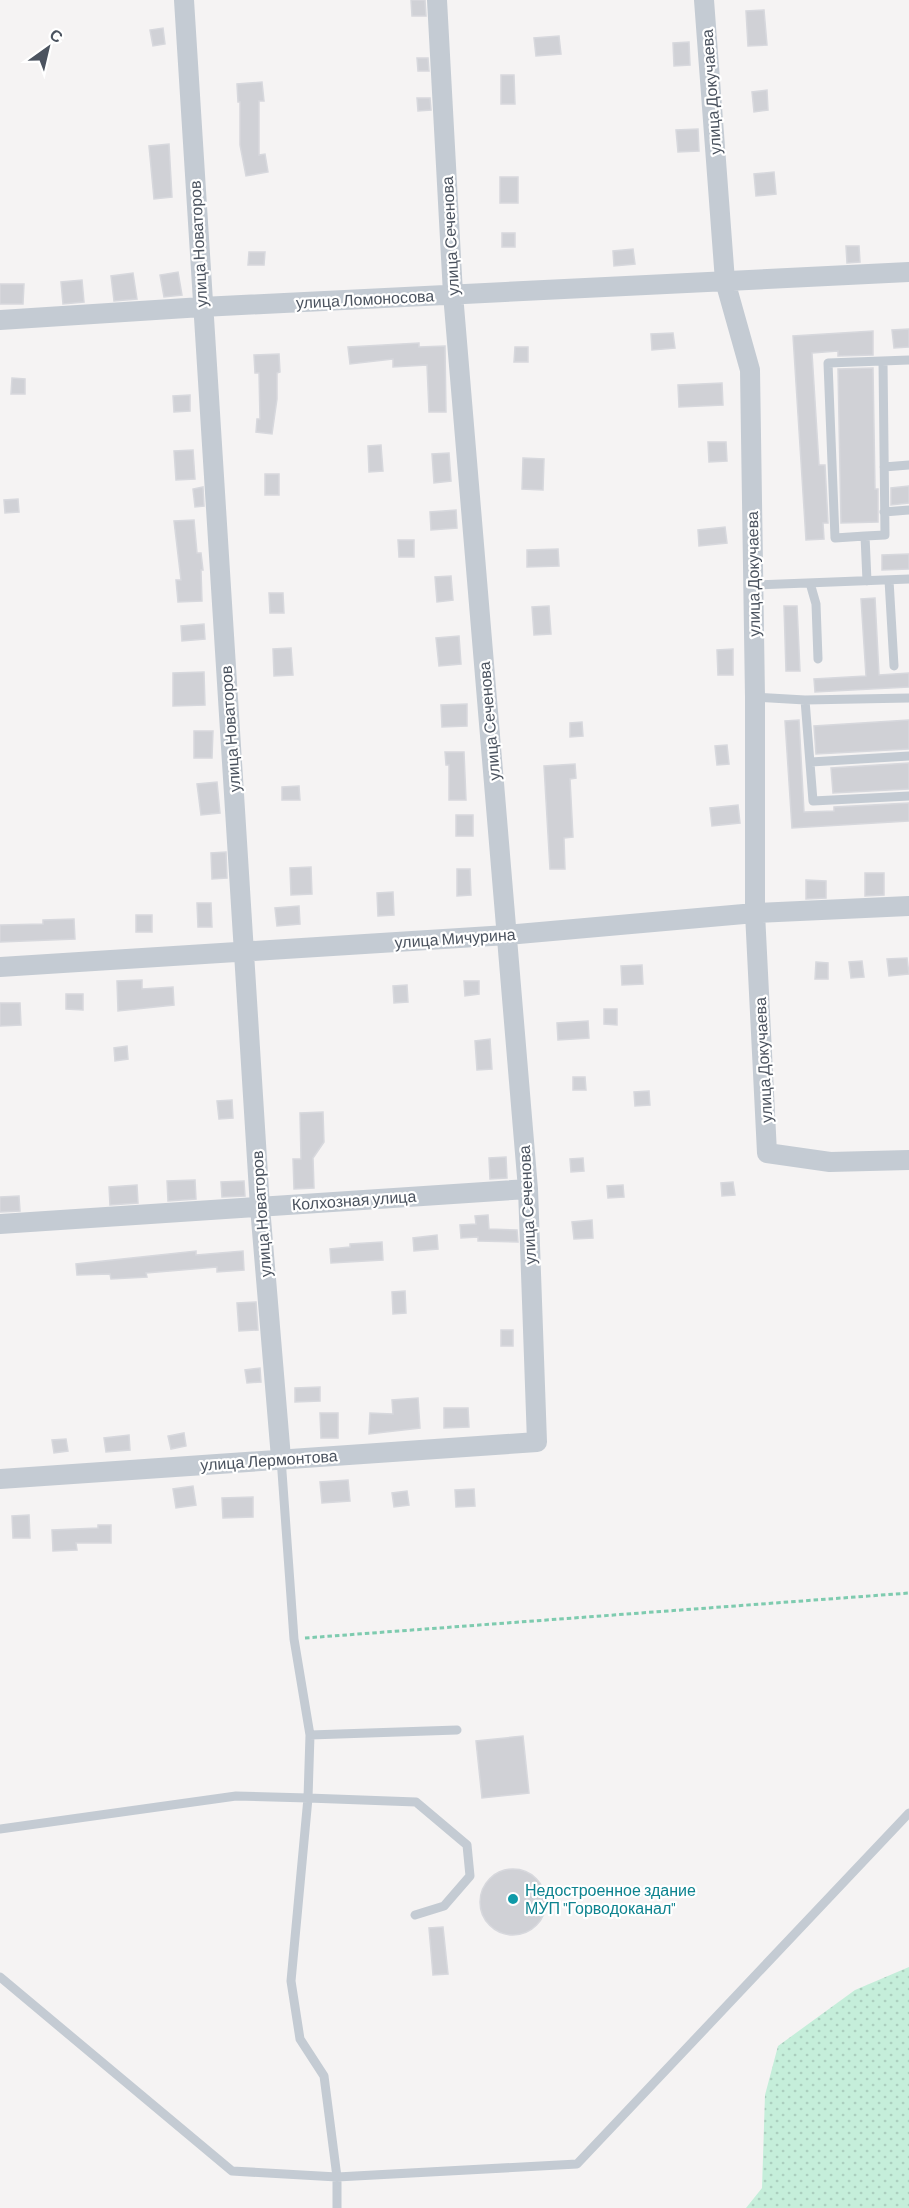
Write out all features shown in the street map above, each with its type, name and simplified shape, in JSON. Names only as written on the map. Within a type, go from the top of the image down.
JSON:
[{"type":"street","name":"улица Новаторов","points":[[184,0],[260,1207],[281,1458]]},
{"type":"street","name":"улица Сеченова","points":[[438,0],[453,294],[528,1189],[537,1442]]},
{"type":"street","name":"улица Докучаева","points":[[704,0],[725,281],[750,370],[755,697],[755,913],[767,1152],[830,1162],[909,1160]]},
{"type":"street","name":"улица Ломоносова","points":[[0,320],[453,294],[909,272]]},
{"type":"street","name":"улица Мичурина","points":[[0,967],[507,935],[755,913],[909,906]]},
{"type":"street","name":"Колхозная улица","points":[[0,1224],[528,1189]]},
{"type":"street","name":"улица Лермонтова","points":[[0,1479],[537,1442]]},
{"type":"lane","points":[[884,361],[885,535],[835,538],[828,363],[909,360]]},
{"type":"lane","points":[[884,467],[909,465]]},
{"type":"lane","points":[[884,512],[909,510]]},
{"type":"lane","points":[[866,536],[867,581]]},
{"type":"lane","points":[[753,585],[909,579]]},
{"type":"lane","points":[[889,580],[894,666]]},
{"type":"lane","points":[[810,583],[816,604],[818,659]]},
{"type":"lane","points":[[755,697],[805,700],[909,698]]},
{"type":"lane","points":[[805,700],[813,801],[909,796]]},
{"type":"lane","points":[[811,762],[909,756]]},
{"type":"lane","points":[[281,1458],[294,1639],[310,1735],[308,1798],[291,1981],[300,2039],[324,2076],[337,2177],[337,2208]]},
{"type":"lane","points":[[310,1735],[458,1730]]},
{"type":"lane","points":[[0,1829],[236,1796],[416,1802],[467,1845],[470,1876],[444,1906],[416,1914]]},
{"type":"lane","points":[[0,1977],[232,2171],[337,2177],[577,2164],[909,1813]]},
{"type":"path","points":[[294,1639],[909,1593]]},
{"type":"green space","points":[[909,1967],[909,2208],[746,2208],[762,2188],[765,2095],[778,2046],[855,1990]]},
{"type":"building","points":[[411,0],[425,0],[426,16],[412,16]]},
{"type":"building","points":[[764,10],[767,45],[748,46],[746,11]]},
{"type":"building","points":[[163,28],[165,44],[153,46],[150,30]]},
{"type":"building","points":[[559,36],[561,54],[536,56],[534,38]]},
{"type":"building","points":[[689,42],[690,65],[674,66],[673,43]]},
{"type":"building","points":[[417,58],[428,58],[429,71],[418,71]]},
{"type":"building","points":[[501,75],[514,75],[515,104],[501,104]]},
{"type":"building","points":[[262,82],[264,101],[259,101],[259,155],[265,154],[268,172],[246,176],[240,145],[240,102],[238,102],[237,84]]},
{"type":"building","points":[[767,90],[768,110],[754,112],[752,92]]},
{"type":"building","points":[[417,98],[430,98],[431,110],[418,111]]},
{"type":"building","points":[[698,129],[699,151],[678,152],[676,130]]},
{"type":"building","points":[[169,144],[172,197],[154,199],[149,146]]},
{"type":"building","points":[[774,172],[776,194],[756,196],[754,174]]},
{"type":"building","points":[[500,177],[518,177],[518,203],[500,203]]},
{"type":"building","points":[[502,233],[515,233],[515,247],[502,247]]},
{"type":"building","points":[[846,246],[859,246],[860,262],[847,263]]},
{"type":"building","points":[[633,249],[635,264],[614,266],[613,251]]},
{"type":"building","points":[[249,252],[265,252],[264,265],[248,265]]},
{"type":"building","points":[[178,272],[182,295],[164,297],[160,275]]},
{"type":"building","points":[[133,273],[137,299],[114,301],[111,276]]},
{"type":"building","points":[[82,280],[84,302],[63,304],[61,282]]},
{"type":"building","points":[[0,284],[24,284],[23,304],[0,304]]},
{"type":"building","points":[[909,329],[909,347],[894,348],[892,330]]},
{"type":"building","points":[[873,331],[873,355],[838,356],[838,351],[812,353],[819,465],[825,465],[828,523],[823,523],[824,539],[806,540],[793,336]]},
{"type":"building","points":[[673,333],[675,348],[652,350],[651,334]]},
{"type":"building","points":[[419,343],[419,347],[445,346],[446,412],[429,412],[427,365],[393,367],[393,359],[350,364],[348,347]]},
{"type":"building","points":[[515,347],[528,347],[528,362],[514,362]]},
{"type":"building","points":[[279,354],[280,372],[277,373],[277,399],[272,434],[256,432],[257,419],[260,419],[259,373],[255,373],[254,355]]},
{"type":"building","points":[[873,368],[875,489],[878,489],[878,522],[841,523],[838,369]]},
{"type":"building","points":[[12,378],[25,379],[25,394],[11,394]]},
{"type":"building","points":[[722,383],[723,405],[679,407],[678,385]]},
{"type":"building","points":[[190,395],[190,411],[174,412],[173,396]]},
{"type":"building","points":[[708,442],[726,442],[727,461],[709,462]]},
{"type":"building","points":[[381,445],[383,471],[369,472],[368,446]]},
{"type":"building","points":[[193,450],[195,479],[176,480],[174,451]]},
{"type":"building","points":[[449,453],[451,481],[434,483],[432,454]]},
{"type":"building","points":[[523,458],[544,459],[543,490],[522,489]]},
{"type":"building","points":[[265,474],[279,474],[279,495],[265,495]]},
{"type":"building","points":[[909,486],[909,503],[891,505],[891,488]]},
{"type":"building","points":[[203,487],[204,506],[195,507],[193,489]]},
{"type":"building","points":[[18,499],[19,512],[5,513],[4,500]]},
{"type":"building","points":[[456,510],[457,528],[431,530],[430,512]]},
{"type":"building","points":[[194,520],[197,553],[201,553],[203,570],[201,570],[202,601],[178,602],[176,580],[181,580],[174,521]]},
{"type":"building","points":[[725,527],[727,543],[699,546],[698,530]]},
{"type":"building","points":[[398,540],[414,540],[414,557],[399,557]]},
{"type":"building","points":[[558,549],[559,566],[527,567],[527,550]]},
{"type":"building","points":[[909,554],[909,569],[882,570],[882,555]]},
{"type":"building","points":[[451,576],[453,600],[437,602],[435,577]]},
{"type":"building","points":[[269,593],[283,593],[284,613],[270,613]]},
{"type":"building","points":[[875,598],[879,675],[909,673],[909,687],[815,692],[814,679],[866,676],[861,599]]},
{"type":"building","points":[[549,606],[551,634],[534,635],[532,607]]},
{"type":"building","points":[[784,606],[797,606],[800,671],[786,671]]},
{"type":"building","points":[[204,624],[205,639],[182,641],[181,626]]},
{"type":"building","points":[[459,636],[461,664],[439,666],[436,638]]},
{"type":"building","points":[[291,648],[293,675],[274,676],[273,649]]},
{"type":"building","points":[[733,649],[733,675],[718,675],[717,650]]},
{"type":"building","points":[[204,672],[205,705],[173,706],[173,673]]},
{"type":"building","points":[[467,704],[467,726],[442,727],[441,705]]},
{"type":"building","points":[[799,720],[804,812],[834,811],[834,807],[909,803],[909,821],[792,828],[785,721]]},
{"type":"building","points":[[909,720],[909,749],[816,754],[814,726]]},
{"type":"building","points":[[582,722],[583,736],[570,737],[570,723]]},
{"type":"building","points":[[194,731],[213,731],[212,758],[194,758]]},
{"type":"building","points":[[727,745],[729,764],[717,765],[715,746]]},
{"type":"building","points":[[445,752],[464,752],[466,800],[449,800],[449,765],[446,765]]},
{"type":"building","points":[[909,763],[909,789],[833,793],[831,768]]},
{"type":"building","points":[[575,764],[576,778],[570,779],[573,837],[564,838],[565,869],[550,869],[544,766]]},
{"type":"building","points":[[217,782],[220,813],[201,815],[197,784]]},
{"type":"building","points":[[299,786],[300,800],[282,800],[282,787]]},
{"type":"building","points":[[738,805],[740,823],[712,826],[710,808]]},
{"type":"building","points":[[456,815],[473,815],[473,836],[456,836]]},
{"type":"building","points":[[226,852],[227,878],[212,879],[211,853]]},
{"type":"building","points":[[311,867],[312,894],[291,895],[290,868]]},
{"type":"building","points":[[457,869],[470,869],[471,895],[457,896]]},
{"type":"building","points":[[865,873],[884,873],[884,895],[865,896]]},
{"type":"building","points":[[806,880],[826,881],[826,898],[806,899]]},
{"type":"building","points":[[393,892],[394,915],[378,916],[377,893]]},
{"type":"building","points":[[197,903],[211,903],[212,927],[198,927]]},
{"type":"building","points":[[299,906],[300,924],[277,926],[275,908]]},
{"type":"building","points":[[136,915],[152,915],[152,932],[136,932]]},
{"type":"building","points":[[74,919],[75,939],[0,942],[0,925],[43,924],[43,920]]},
{"type":"building","points":[[907,958],[909,974],[889,976],[887,959]]},
{"type":"building","points":[[862,961],[864,977],[851,978],[849,962]]},
{"type":"building","points":[[816,962],[828,963],[828,979],[815,979]]},
{"type":"building","points":[[642,965],[643,984],[622,985],[621,966]]},
{"type":"building","points":[[142,980],[142,989],[173,987],[174,1005],[118,1011],[117,981]]},
{"type":"building","points":[[464,981],[479,981],[479,994],[465,996]]},
{"type":"building","points":[[407,985],[408,1002],[394,1003],[393,986]]},
{"type":"building","points":[[66,994],[83,994],[83,1010],[66,1009]]},
{"type":"building","points":[[0,1003],[20,1003],[21,1025],[0,1026]]},
{"type":"building","points":[[604,1009],[617,1009],[617,1025],[604,1024]]},
{"type":"building","points":[[588,1021],[589,1038],[558,1040],[557,1023]]},
{"type":"building","points":[[490,1039],[492,1069],[477,1070],[475,1041]]},
{"type":"building","points":[[127,1046],[128,1059],[115,1061],[114,1048]]},
{"type":"building","points":[[573,1077],[585,1077],[586,1090],[573,1090]]},
{"type":"building","points":[[649,1091],[650,1105],[635,1106],[634,1092]]},
{"type":"building","points":[[232,1100],[233,1118],[219,1119],[217,1101]]},
{"type":"building","points":[[323,1112],[324,1142],[313,1158],[314,1188],[294,1189],[293,1159],[301,1159],[300,1113]]},
{"type":"building","points":[[506,1157],[507,1178],[490,1179],[489,1158]]},
{"type":"building","points":[[583,1158],[584,1171],[571,1172],[570,1159]]},
{"type":"building","points":[[195,1180],[196,1199],[168,1201],[167,1181]]},
{"type":"building","points":[[244,1181],[245,1196],[222,1197],[221,1182]]},
{"type":"building","points":[[733,1182],[735,1195],[722,1196],[721,1183]]},
{"type":"building","points":[[137,1185],[138,1203],[110,1205],[109,1187]]},
{"type":"building","points":[[623,1185],[624,1197],[608,1198],[607,1186]]},
{"type":"building","points":[[19,1196],[20,1211],[0,1212],[0,1197]]},
{"type":"building","points":[[488,1215],[489,1229],[517,1230],[518,1242],[478,1241],[478,1237],[461,1238],[460,1225],[476,1224],[475,1216]]},
{"type":"building","points":[[592,1220],[593,1238],[574,1239],[572,1222]]},
{"type":"building","points":[[437,1235],[438,1249],[414,1251],[413,1238]]},
{"type":"building","points":[[382,1242],[383,1260],[331,1263],[330,1249],[350,1247],[350,1244]]},
{"type":"building","points":[[196,1251],[196,1255],[243,1251],[244,1270],[217,1272],[217,1267],[146,1273],[147,1277],[111,1279],[110,1274],[77,1275],[76,1264]]},
{"type":"building","points":[[405,1291],[406,1313],[393,1314],[392,1292]]},
{"type":"building","points":[[256,1302],[258,1330],[239,1331],[237,1303]]},
{"type":"building","points":[[501,1330],[513,1330],[513,1346],[501,1346]]},
{"type":"building","points":[[260,1368],[261,1382],[247,1383],[245,1370]]},
{"type":"building","points":[[320,1387],[320,1401],[295,1402],[295,1388]]},
{"type":"building","points":[[418,1398],[420,1428],[369,1434],[370,1413],[393,1414],[392,1400]]},
{"type":"building","points":[[444,1408],[468,1408],[469,1427],[444,1428]]},
{"type":"building","points":[[320,1413],[338,1413],[338,1438],[321,1438]]},
{"type":"building","points":[[184,1433],[186,1446],[171,1449],[168,1436]]},
{"type":"building","points":[[129,1435],[130,1450],[106,1452],[104,1438]]},
{"type":"building","points":[[66,1439],[68,1451],[54,1453],[52,1440]]},
{"type":"building","points":[[348,1480],[350,1501],[322,1503],[320,1482]]},
{"type":"building","points":[[193,1486],[196,1505],[176,1508],[173,1489]]},
{"type":"building","points":[[474,1489],[475,1506],[456,1507],[455,1490]]},
{"type":"building","points":[[407,1491],[409,1505],[394,1507],[392,1493]]},
{"type":"building","points":[[253,1497],[253,1517],[223,1518],[222,1498]]},
{"type":"building","points":[[29,1515],[30,1538],[13,1538],[12,1516]]},
{"type":"building","points":[[98,1525],[111,1525],[111,1543],[76,1543],[77,1550],[53,1551],[52,1530],[98,1528]]},
{"type":"building","points":[[523,1736],[529,1793],[482,1798],[476,1741]]},
{"type":"building","name":"Недостроенное здание МУП \"Горводоканал\"","points":[[513,1869],[526,1872],[536,1879],[543,1889],[546,1902],[543,1915],[536,1925],[526,1932],[513,1935],[500,1932],[490,1925],[483,1915],[480,1902],[483,1889],[490,1879],[500,1872]]},
{"type":"building","points":[[443,1927],[448,1974],[433,1975],[429,1928]]},
{"type":"place","name":"Недостроенное здание МУП \"Горводоканал\"","points":[[513,1899]]}]
